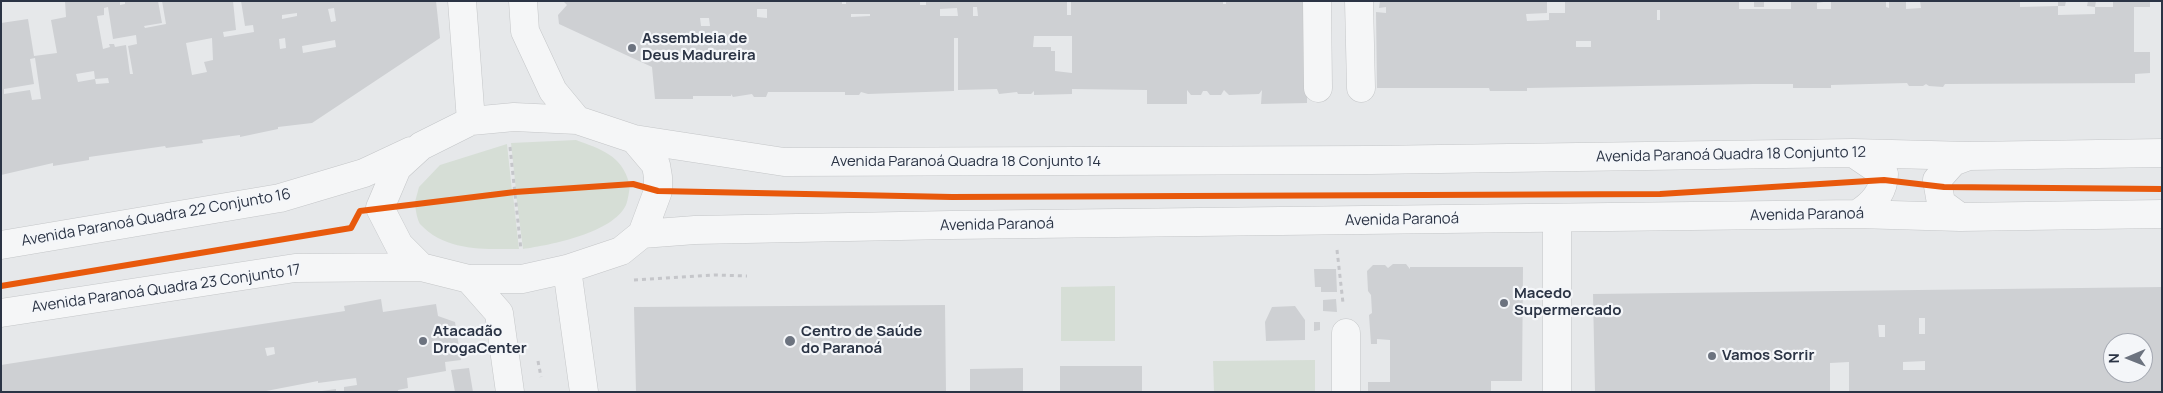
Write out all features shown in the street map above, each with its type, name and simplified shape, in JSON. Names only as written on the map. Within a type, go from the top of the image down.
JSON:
[{"type":"street","points":[[462,1],[471,121]]},
{"type":"street","points":[[523,1],[525,31],[553,91],[577,120]]},
{"type":"street","points":[[1317,1],[1318,88]]},
{"type":"street","points":[[1359,1],[1361,88]]},
{"type":"street","points":[[421,267],[399,245],[380,208],[397,168],[421,146],[471,121],[514,117],[577,120]]},
{"type":"street","name":"Avenida Paranoá Quadra 18 Conjunto 14","points":[[577,120],[634,140],[784,162],[1300,159]]},
{"type":"street","points":[[634,140],[656,164],[658,177],[658,191],[642,234]]},
{"type":"street","name":"Avenida Paranoá Quadra 22 Conjunto 16","points":[[1,245],[280,198],[364,173],[421,146]]},
{"type":"street","points":[[1853,153],[1884,174],[1884,180],[1873,205],[1858,214]]},
{"type":"street","name":"Avenida Paranoá Quadra 18 Conjunto 12","points":[[1300,159],[1853,153],[1969,156],[2162,153]]},
{"type":"street","points":[[1960,218],[1941,203],[1937,180],[1953,162],[1969,156]]},
{"type":"street","name":"Avenida Paranoá","points":[[642,234],[695,230],[941,226],[1858,214],[1960,218],[2162,214]]},
{"type":"street","points":[[1557,218],[1557,392]]},
{"type":"street","name":"Avenida Paranoá Quadra 23 Conjunto 17","points":[[1,313],[296,268],[421,267],[469,279],[522,279],[567,269],[621,251],[642,234]]},
{"type":"street","points":[[567,269],[584,392]]},
{"type":"street","points":[[469,279],[499,313],[510,392]]},
{"type":"street","points":[[1346,333],[1346,392]]},
{"type":"path","points":[[514,117],[510,142],[522,279]]},
{"type":"path","points":[[505,194],[524,192]]},
{"type":"path","points":[[1333,221],[1346,333]]},
{"type":"path","points":[[630,281],[714,275],[748,276]]},
{"type":"shaded area","points":[[576,140],[609,154],[626,173],[629,183],[516,190],[511,143]]},
{"type":"shaded area","points":[[507,144],[512,191],[415,202],[419,187],[440,165]]},
{"type":"shaded area","points":[[630,186],[626,205],[619,215],[608,223],[595,230],[564,241],[523,249],[516,194]]},
{"type":"shaded area","points":[[513,195],[519,249],[467,247],[442,240],[420,224],[415,205]]},
{"type":"shaded area","points":[[1115,286],[1115,341],[1061,341],[1061,287]]},
{"type":"shaded area","points":[[1315,360],[1315,392],[1214,392],[1213,361]]},
{"type":"building","points":[[65,1],[120,1],[120,5],[125,4],[125,1],[158,1],[162,23],[144,26],[145,28],[166,24],[162,1],[233,1],[236,30],[223,32],[224,37],[254,32],[253,25],[245,26],[241,1],[436,1],[440,38],[312,123],[278,127],[278,129],[240,137],[240,135],[202,140],[203,143],[166,148],[165,146],[89,157],[89,160],[53,166],[53,163],[1,175],[1,23],[28,19],[34,56],[57,53],[51,20],[66,17]],"holes":[[[108,7],[113,39],[136,35],[137,44],[128,46],[133,74],[130,74],[126,45],[115,47],[114,44],[109,44],[110,47],[103,49],[97,16],[104,15],[104,8]],[[334,8],[336,21],[331,22],[328,9]],[[297,13],[297,16],[282,19],[282,15]],[[212,38],[213,60],[204,62],[207,72],[192,75],[186,43]],[[285,38],[286,48],[280,49],[279,39]],[[335,40],[336,47],[303,53],[302,46]],[[35,58],[41,99],[32,100],[30,90],[4,94],[4,89],[34,84],[30,59]],[[94,71],[95,79],[78,82],[76,74]],[[108,78],[109,83],[96,84],[95,79]]]},
{"type":"building","points":[[563,1],[842,1],[842,4],[846,4],[846,1],[920,1],[920,5],[926,5],[926,1],[1067,1],[1067,15],[1071,15],[1071,1],[1223,1],[1223,4],[1226,4],[1226,1],[1304,1],[1307,13],[1307,103],[1261,104],[1262,90],[1259,94],[1229,95],[1224,90],[1221,95],[1210,95],[1207,91],[1203,91],[1201,95],[1191,95],[1187,90],[1187,104],[1147,104],[1147,90],[1072,89],[1072,94],[1034,95],[1034,91],[1031,94],[1018,94],[1017,92],[999,94],[997,89],[958,90],[958,38],[954,38],[954,91],[868,94],[861,92],[859,95],[845,95],[845,92],[768,92],[766,97],[754,97],[752,94],[733,97],[731,94],[731,96],[693,96],[693,99],[655,99],[652,67],[559,24],[558,15],[567,5]],"holes":[[[973,7],[977,7],[978,16],[973,16]],[[957,8],[958,16],[940,16],[940,9]],[[757,9],[767,9],[767,18],[757,17]],[[851,14],[870,14],[870,16],[851,17]],[[700,18],[709,18],[710,26],[701,26]],[[1034,36],[1072,36],[1072,73],[1055,71],[1055,51],[1051,51],[1051,47],[1033,47]]]},
{"type":"building","points":[[1380,1],[1547,1],[1547,13],[1526,14],[1527,21],[1549,20],[1549,13],[1565,13],[1565,1],[1739,1],[1739,9],[1791,9],[1791,1],[1830,1],[1817,3],[1817,9],[1831,9],[1831,1],[1886,1],[1886,7],[1889,8],[1889,1],[1906,1],[1906,9],[1921,8],[1920,1],[2020,1],[2020,7],[2058,6],[2058,15],[2095,14],[2095,7],[2113,7],[2113,1],[2150,1],[2150,7],[2134,7],[2134,52],[2150,52],[2150,73],[2135,74],[2135,83],[1945,84],[1943,87],[1926,84],[1923,86],[1909,86],[1907,83],[1831,85],[1831,88],[1793,88],[1793,84],[1754,84],[1527,88],[1527,91],[1490,91],[1489,88],[1377,88],[1376,12],[1386,13],[1386,7],[1379,8]],"holes":[[[1657,10],[1660,10],[1660,20],[1657,20]],[[1576,41],[1591,41],[1591,47],[1576,47]]]},
{"type":"building","points":[[1754,1],[1764,1],[1764,7],[1754,7]]},
{"type":"building","points":[[2058,1],[2066,1],[2065,6],[2058,6]]},
{"type":"building","points":[[2088,1],[2096,1],[2095,7],[2087,6]]},
{"type":"building","points":[[1393,264],[1406,264],[1410,269],[1410,267],[1523,267],[1522,381],[1491,381],[1491,392],[1368,392],[1368,382],[1390,382],[1390,340],[1377,339],[1377,344],[1371,344],[1369,315],[1372,313],[1367,271],[1373,265],[1385,265],[1388,268]]},
{"type":"building","points":[[1314,269],[1336,269],[1337,292],[1321,292],[1321,287],[1315,287]]},
{"type":"building","points":[[2162,287],[2162,392],[1849,392],[1849,362],[1830,363],[1830,392],[1595,392],[1593,294]],"holes":[[[1919,318],[1925,318],[1925,334],[1919,334]],[[1878,325],[1885,325],[1885,337],[1879,337]],[[1925,361],[1925,370],[1903,370],[1903,362]]]},
{"type":"building","points":[[381,299],[383,312],[436,304],[438,316],[455,322],[461,360],[445,362],[446,371],[407,378],[408,388],[398,390],[398,392],[344,392],[344,387],[357,385],[356,378],[318,383],[318,381],[261,392],[1,392],[1,365],[345,311],[344,306]],"holes":[[[274,347],[275,354],[267,356],[265,348]]]},
{"type":"building","points":[[1336,299],[1337,312],[1323,311],[1323,300]]},
{"type":"building","name":"Centro de Saúde do Paranoá","points":[[945,305],[946,392],[636,392],[634,307]]},
{"type":"building","points":[[1295,306],[1305,320],[1305,340],[1266,341],[1265,322],[1272,307]]},
{"type":"building","points":[[1314,322],[1320,322],[1320,330],[1314,331]]},
{"type":"building","points":[[1060,366],[1142,366],[1142,392],[1060,392]]},
{"type":"building","points":[[469,368],[473,392],[455,392],[451,370]]},
{"type":"building","points":[[1023,368],[1023,392],[970,392],[970,369]]},
{"type":"building","points":[[336,389],[336,392],[322,392],[322,391]]},
{"type":"cycle path","points":[[1,286],[351,228],[360,211],[515,192],[633,184],[658,191],[952,197],[1660,194],[1884,180],[1944,187],[2162,189]]},
{"type":"place","name":"Assembleia de Deus Madureira","points":[[632,48]]},
{"type":"place","name":"Macedo Supermercado","points":[[1504,303]]},
{"type":"place","name":"Atacadão DrogaCenter","points":[[423,341]]},
{"type":"place","name":"Centro de Saúde do Paranoá","points":[[790,341]]},
{"type":"place","name":"Vamos Sorrir","points":[[1712,356]]}]
